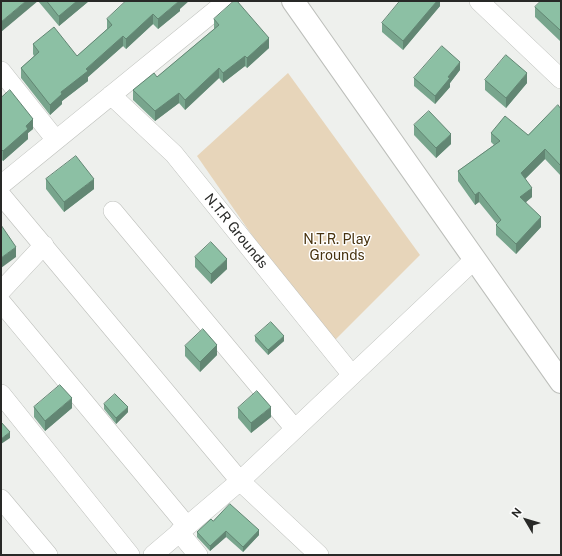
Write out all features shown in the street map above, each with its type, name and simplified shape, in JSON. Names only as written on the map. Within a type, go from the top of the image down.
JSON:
[{"type":"street","points":[[1,185],[227,1]]},
{"type":"street","points":[[293,1],[561,382]]},
{"type":"street","points":[[479,1],[561,79]]},
{"type":"street","points":[[1,71],[56,140]]},
{"type":"street","name":"N.T.R Grounds","points":[[111,95],[174,154],[352,375]]},
{"type":"street","points":[[1,195],[240,481],[319,555]]},
{"type":"street","points":[[113,211],[295,429]]},
{"type":"street","points":[[1,291],[44,246]]},
{"type":"street","points":[[153,555],[240,481],[474,260]]},
{"type":"street","points":[[1,302],[183,529],[198,555]]},
{"type":"street","points":[[1,394],[130,555]]},
{"type":"street","points":[[1,499],[48,555]]},
{"type":"green space","name":"N.T.R. Play Grounds","points":[[288,73],[420,255],[329,346],[197,156]]},
{"type":"building","points":[[1,1],[26,1],[1,22]]},
{"type":"building","points":[[47,1],[77,1],[59,16]]},
{"type":"building","points":[[126,1],[179,1],[158,19],[153,14],[126,39],[123,36],[86,69],[88,71],[61,92],[62,94],[50,105],[21,68],[39,52],[33,44],[54,27],[77,56],[112,25],[107,19]]},
{"type":"building","points":[[234,1],[237,1],[269,38],[247,58],[245,56],[223,73],[219,68],[185,100],[179,93],[155,111],[133,90],[154,73],[157,77],[219,25],[214,19]]},
{"type":"building","points":[[400,1],[437,1],[403,41],[382,23]]},
{"type":"building","points":[[541,1],[561,1],[561,30],[535,7]]},
{"type":"building","points":[[442,46],[460,62],[448,77],[450,78],[435,96],[414,78]]},
{"type":"building","points":[[506,55],[527,73],[506,98],[485,80]]},
{"type":"building","points":[[10,90],[33,119],[26,126],[28,129],[3,151],[1,149],[1,98]]},
{"type":"building","points":[[558,105],[561,109],[561,166],[545,149],[521,173],[532,188],[520,197],[541,217],[516,244],[496,225],[501,220],[479,192],[475,195],[458,171],[500,141],[491,133],[505,116],[528,135]]},
{"type":"building","points":[[429,111],[451,134],[436,148],[414,125]]},
{"type":"building","points":[[76,156],[94,179],[64,202],[46,179]]},
{"type":"building","points":[[1,225],[16,247],[1,258]]},
{"type":"building","points":[[211,242],[227,259],[211,274],[195,257]]},
{"type":"building","points":[[271,322],[284,336],[268,350],[255,336]]},
{"type":"building","points":[[203,329],[217,345],[200,362],[185,346]]},
{"type":"building","points":[[60,385],[72,398],[45,421],[34,407]]},
{"type":"building","points":[[257,391],[271,407],[251,423],[238,408]]},
{"type":"building","points":[[115,394],[128,407],[116,418],[104,404]]},
{"type":"building","points":[[1,422],[10,432],[1,439]]},
{"type":"building","points":[[230,504],[259,530],[243,547],[226,531],[210,546],[197,532],[211,519],[213,521]]}]
